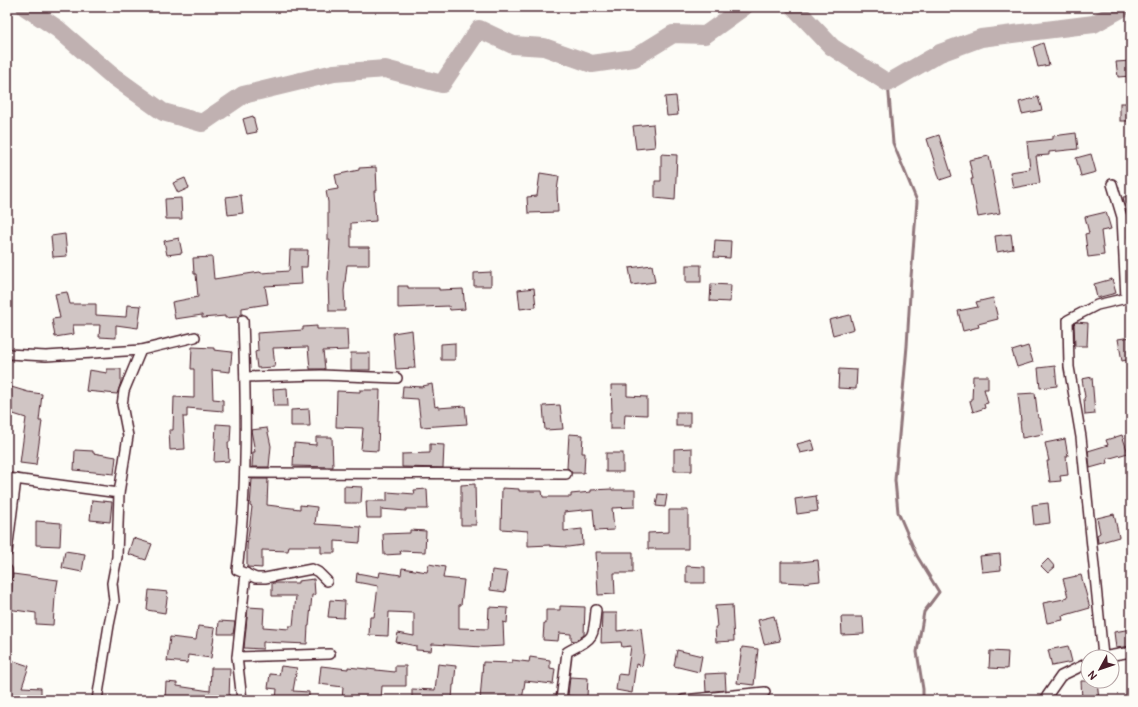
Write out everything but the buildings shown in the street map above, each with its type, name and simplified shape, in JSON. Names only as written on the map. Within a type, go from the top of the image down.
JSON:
[{"type":"street","points":[[1102,649],[1081,437],[1069,367],[1068,320],[1097,305],[1128,297],[1122,217],[1112,184]]},
{"type":"street","points":[[243,320],[245,377],[245,473],[242,537],[237,570],[256,578],[265,578],[312,569],[318,572],[327,582]]},
{"type":"street","points":[[7,354],[46,356],[141,350],[195,337]]},
{"type":"street","points":[[97,700],[114,601],[112,583],[117,557],[119,493],[128,436],[122,405],[124,390],[141,350]]},
{"type":"street","points":[[245,377],[321,375],[397,378]]},
{"type":"street","points":[[245,473],[566,474]]},
{"type":"street","points":[[7,552],[11,478],[119,493]]},
{"type":"street","points":[[7,570],[7,576]]},
{"type":"street","points":[[242,700],[237,657],[246,574]]},
{"type":"street","points":[[561,700],[567,652],[591,639],[594,631],[596,610]]},
{"type":"street","points":[[1120,654],[1131,652]]},
{"type":"street","points":[[237,657],[330,654]]},
{"type":"street","points":[[1047,700],[1046,696],[1061,676],[1080,667]]},
{"type":"street","points":[[683,700],[765,692]]},
{"type":"waterway","points":[[25,7],[58,29],[110,74],[163,112],[202,123],[243,95],[334,73],[385,69],[442,84],[479,29],[513,45],[544,47],[592,64],[634,58],[673,34],[705,35],[744,7]]},
{"type":"waterway","points":[[794,7],[832,47],[888,83],[940,53],[981,38],[1094,24],[1121,9],[1120,7]]},
{"type":"waterway","points":[[888,83],[893,143],[917,201],[907,346],[895,480],[898,512],[917,556],[939,592],[924,612],[917,652],[923,689],[923,700]]}]
